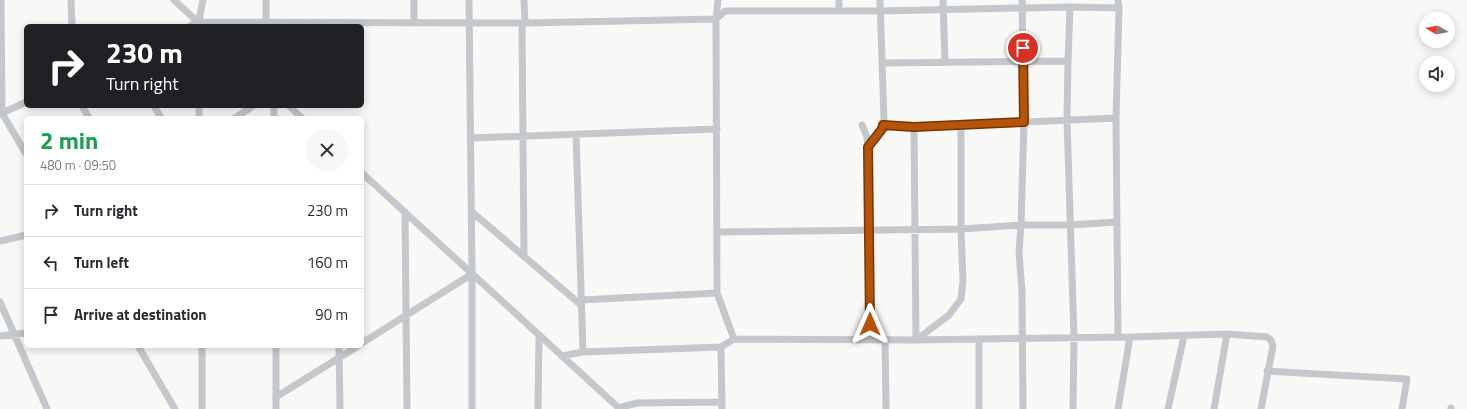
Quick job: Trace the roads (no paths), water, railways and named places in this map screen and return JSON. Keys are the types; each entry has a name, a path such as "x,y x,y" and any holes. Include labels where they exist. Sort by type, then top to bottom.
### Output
{"street":[{"path":"1,0 1,113 24,151"},
{"path":"71,0 72,24"},
{"path":"174,0 198,24"},
{"path":"199,24 203,0"},
{"path":"266,0 266,22"},
{"path":"414,0 414,23"},
{"path":"469,0 472,212 472,409"},
{"path":"524,0 524,257"},
{"path":"718,0 716,19 717,293 734,339"},
{"path":"839,0 839,11"},
{"path":"868,147 882,129 884,120 880,0"},
{"path":"943,0 945,62"},
{"path":"1022,0 1024,122 1019,252 1023,409"},
{"path":"1118,0 1116,118 1118,338"},
{"path":"221,24 266,22 523,23 716,19 724,11 880,11 1070,7 1119,8"},
{"path":"1070,7 1067,120 1074,337 1073,409"},
{"path":"882,63 1068,61"},
{"path":"1,113 24,103"},
{"path":"238,116 250,108"},
{"path":"291,108 300,116"},
{"path":"883,125 914,127 1116,118"},
{"path":"916,340 949,315 961,299 964,281 961,229 961,124"},
{"path":"862,125 867,137 868,147 870,340"},
{"path":"914,127 916,340"},
{"path":"471,138 717,129"},
{"path":"576,134 583,352"},
{"path":"364,177 405,212 619,408 637,403 721,406 721,347"},
{"path":"405,212 407,409"},
{"path":"472,212 524,257 581,303 717,293"},
{"path":"717,232 961,229 1021,225 1117,222"},
{"path":"0,240 24,235"},
{"path":"364,342 472,274"},
{"path":"0,302 47,409"},
{"path":"0,336 24,333"},
{"path":"562,356 583,352 721,347 734,339 916,340 1074,337 1130,338 1228,334 1269,338 1271,340 1272,346 1261,409"},
{"path":"1214,409 1228,334"},
{"path":"538,409 539,335"},
{"path":"1168,409 1184,336"},
{"path":"1118,409 1130,338"},
{"path":"979,339 979,409"},
{"path":"885,340 886,409"},
{"path":"139,348 175,409"},
{"path":"202,348 202,409"},
{"path":"276,348 276,409"},
{"path":"339,348 340,409"},
{"path":"276,397 355,348"},
{"path":"1267,371 1407,379 1402,409"}]}
